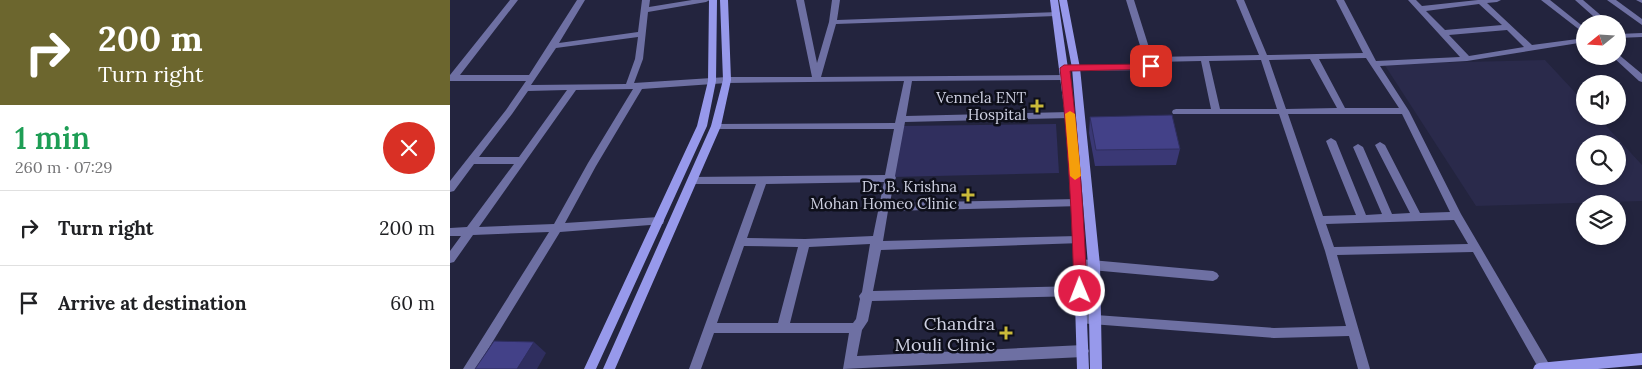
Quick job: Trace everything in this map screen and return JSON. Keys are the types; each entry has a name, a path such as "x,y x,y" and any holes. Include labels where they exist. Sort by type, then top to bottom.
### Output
{"street":[{"path":"452,78 514,0"},
{"path":"450,188 532,78 581,0"},
{"path":"469,369 557,228 634,86 646,0"},
{"path":"645,10 706,0"},
{"path":"590,369 702,126 712,81 713,0"},
{"path":"609,369 716,126 727,80 724,0"},
{"path":"800,0 816,79"},
{"path":"816,79 833,22 836,0"},
{"path":"1054,0 1070,115 1077,203 1080,291 1088,319 1096,369"},
{"path":"1063,0 1076,68 1094,265 1083,351 1083,369"},
{"path":"525,88 634,86 727,80 908,80 1065,73 1076,68 1151,66 1130,0"},
{"path":"1240,0 1284,112 1318,220 1330,251 1364,369"},
{"path":"1340,0 1368,55 1405,111 1474,248 1543,369 1642,359"},
{"path":"1412,0 1467,58"},
{"path":"1420,9 1497,0"},
{"path":"1545,0 1576,25"},
{"path":"1580,0 1597,15"},
{"path":"1611,0 1642,23"},
{"path":"1481,2 1530,48"},
{"path":"833,22 1056,14"},
{"path":"1443,33 1509,27"},
{"path":"553,46 641,34"},
{"path":"1626,35 1642,35"},
{"path":"1374,64 1467,58 1576,41"},
{"path":"1148,60 1368,55"},
{"path":"1313,56 1343,112"},
{"path":"1204,58 1216,111"},
{"path":"1626,65 1642,79"},
{"path":"452,78 532,78"},
{"path":"908,80 891,178 865,296 862,321 856,328 850,366 1083,351"},
{"path":"450,259 574,87"},
{"path":"1176,112 1405,111"},
{"path":"716,126 900,122 1070,115"},
{"path":"1330,141 1362,218"},
{"path":"1380,145 1417,217"},
{"path":"1358,147 1389,218"},
{"path":"470,161 521,160"},
{"path":"693,180 891,178"},
{"path":"695,369 762,180"},
{"path":"884,207 1077,203"},
{"path":"1318,220 1457,216"},
{"path":"450,232 557,228 659,221"},
{"path":"740,242 876,243 1078,240"},
{"path":"783,327 805,243"},
{"path":"1330,251 1474,248"},
{"path":"1080,264 1213,276"},
{"path":"865,296 1080,291"},
{"path":"1088,319 1274,333 1353,331"},
{"path":"710,328 856,328"}],"shaded area":[{"path":"1545,60 1576,93 1576,125 1605,125 1614,135 1576,135 1576,185 1626,185 1626,148 1642,165 1642,201 1626,201 1626,195 1576,195 1576,203 1476,206 1384,64"},
{"path":"1056,124 1059,173 893,177 902,126"}],"building":[{"path":"1172,115 1180,149 1096,150 1090,117"},
{"path":"494,341 534,342 517,369 475,369"}],"slow traffic":[{"path":"1070,114 1075,176"}],"place":[{"name":"Vennela ENT Hospital","path":"1037,106"},
{"name":"Dr. B. Krishna Mohan Homeo Clinic","path":"968,195"},
{"name":"Chandra Mouli Clinic","path":"1006,333"}],"route":[{"path":"1080,291 1077,203 1071,123 1064,68 1151,66"}]}
